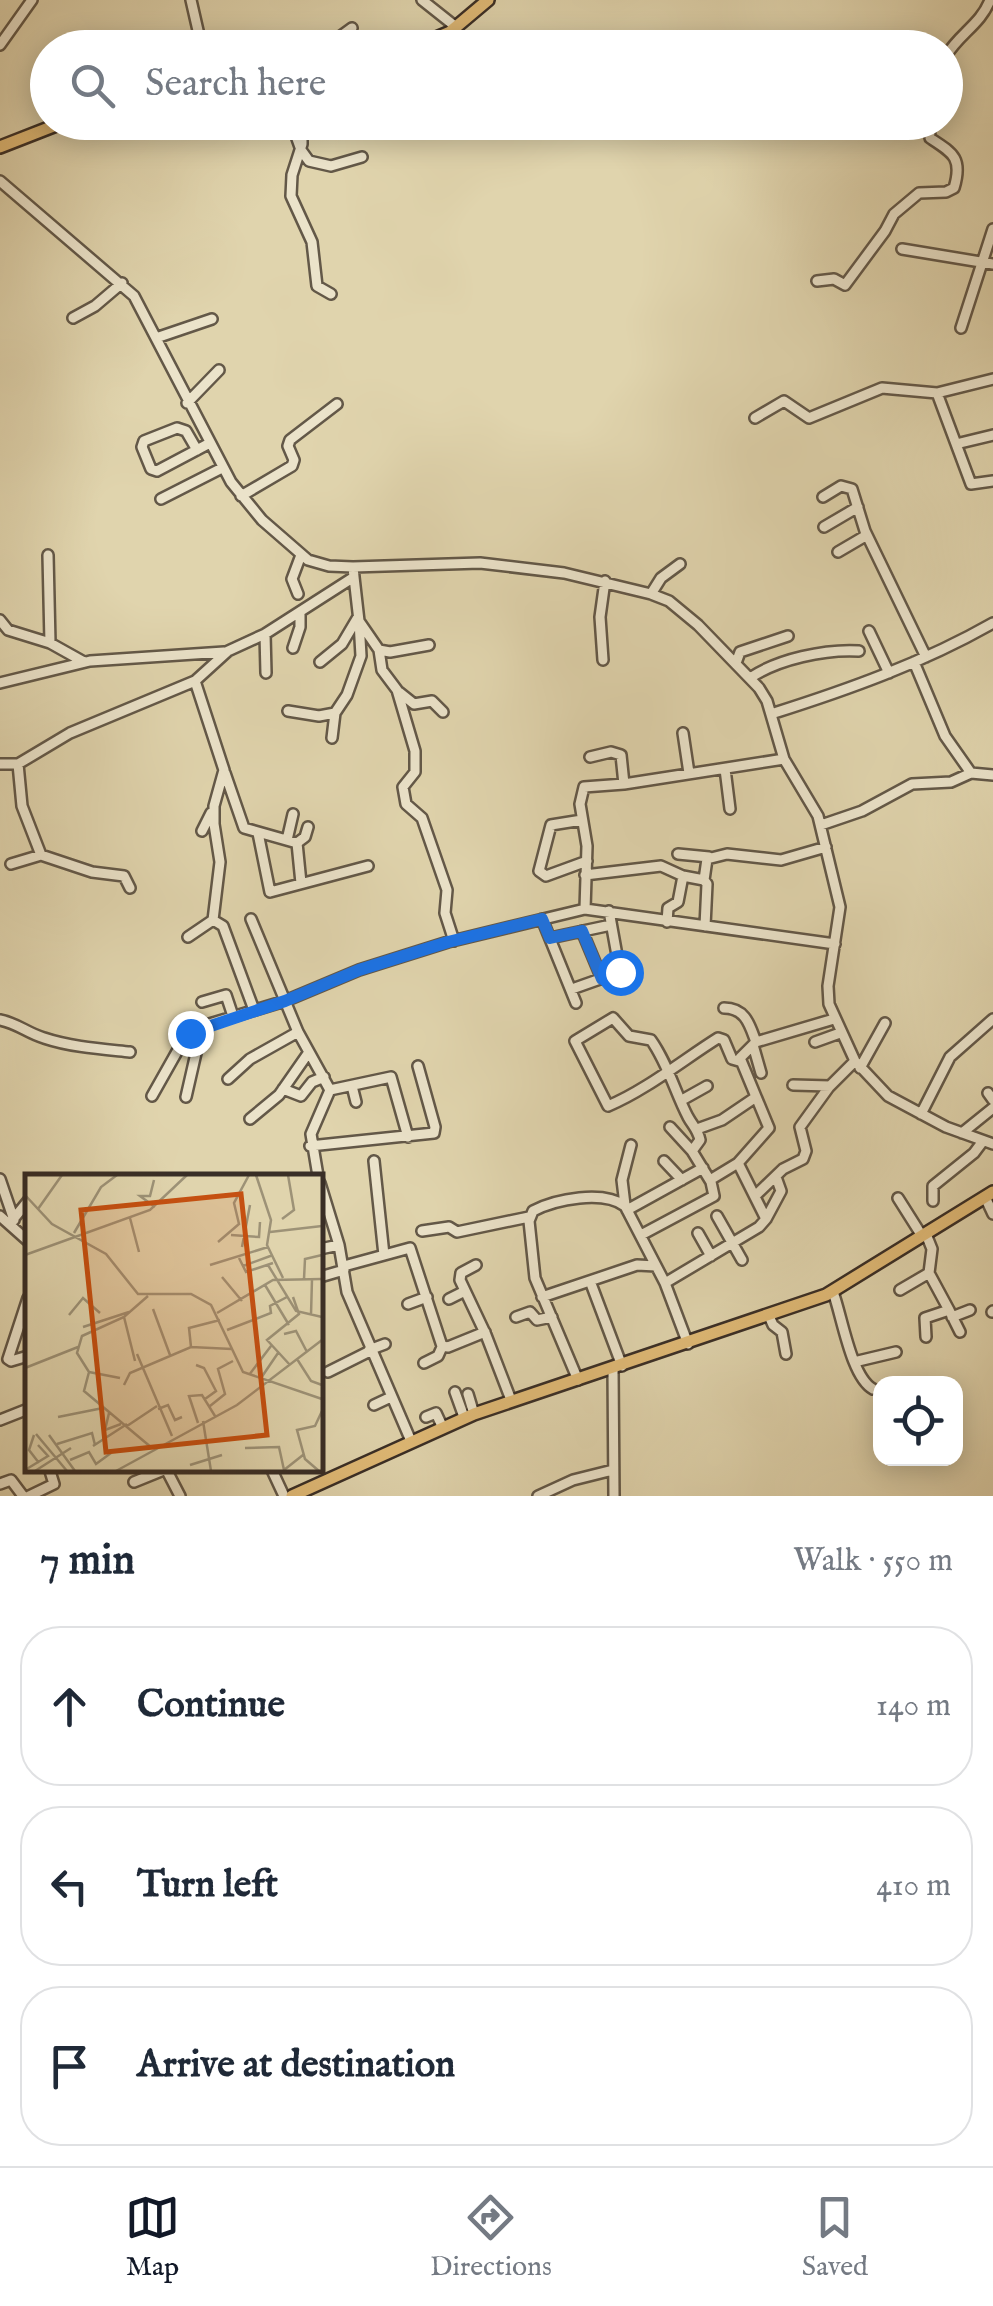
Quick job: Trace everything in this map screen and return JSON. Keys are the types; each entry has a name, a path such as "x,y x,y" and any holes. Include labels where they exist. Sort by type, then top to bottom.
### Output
{"main road":[{"path":"453,30 488,0"},
{"path":"0,147 30,135"},
{"path":"292,1496 308,1492 322,1474 442,1426 833,1292 989,1194"}],"street":[{"path":"1,41 32,0"},
{"path":"192,0 198,30"},
{"path":"422,0 456,27"},
{"path":"963,34 979,22 990,0"},
{"path":"297,140 309,161 331,166 362,157"},
{"path":"301,140 291,196 312,242 317,286 330,294"},
{"path":"818,281 834,279 845,285 887,224 915,196 922,192 952,191 957,184 956,158 949,148 934,140"},
{"path":"0,181 134,296 222,468 262,520 301,555 318,564 353,572 480,563 606,581 668,601 698,625 767,701 784,758 821,825 840,899 828,986 834,1019 857,1065 888,1096 990,1143"},
{"path":"961,328 988,263 993,229"},
{"path":"902,249 988,263"},
{"path":"72,318 95,306 122,283"},
{"path":"156,338 212,319"},
{"path":"187,403 219,370"},
{"path":"755,418 786,401 809,418 882,388 936,393 993,379"},
{"path":"936,393 971,484 993,481"},
{"path":"241,496 292,466 290,440 337,404"},
{"path":"197,450 186,431 177,428 144,441 142,447 154,471 197,450 208,444"},
{"path":"956,444 993,435"},
{"path":"161,499 222,468"},
{"path":"823,497 848,485 852,489 868,535 926,657"},
{"path":"824,527 858,508"},
{"path":"838,552 868,535"},
{"path":"48,555 50,643"},
{"path":"298,594 292,578 301,555"},
{"path":"651,594 661,578 680,564"},
{"path":"0,764 18,764 60,738 194,681 228,651 300,614 353,572"},
{"path":"332,738 335,712 347,695 361,656 353,572"},
{"path":"603,660 600,616 606,581"},
{"path":"293,648 300,614"},
{"path":"359,618 380,650 382,670 397,690 409,702 432,701 443,712"},
{"path":"320,662 342,644 359,618"},
{"path":"0,620 8,630 50,643 84,662"},
{"path":"771,714 888,674 960,643 993,623"},
{"path":"869,631 888,674"},
{"path":"265,634 266,673"},
{"path":"736,663 740,652 788,636"},
{"path":"380,650 390,652 429,645"},
{"path":"0,684 84,662 228,651"},
{"path":"750,678 763,670 823,652 858,651"},
{"path":"914,662 944,736 971,772"},
{"path":"194,681 244,828 292,842 305,836 308,827"},
{"path":"397,690 415,751 415,772 406,779 402,790 406,804 422,818 440,868 447,890 445,913 454,941"},
{"path":"288,711 319,716 335,712"},
{"path":"682,732 689,773"},
{"path":"590,757 611,752 621,755 624,784"},
{"path":"585,910 587,846 580,795 584,787 784,758"},
{"path":"18,764 22,806 40,855"},
{"path":"725,769 730,809"},
{"path":"202,830 214,806 224,770"},
{"path":"821,825 862,812 912,784 951,782 971,772 993,775"},
{"path":"188,937 213,920 220,862 214,806"},
{"path":"293,814 292,842 302,882"},
{"path":"582,820 551,825 539,871 546,876 587,861"},
{"path":"258,833 270,892 368,866"},
{"path":"572,847 587,846"},
{"path":"678,854 782,860 826,847"},
{"path":"11,864 40,855 92,872 124,876 130,888"},
{"path":"704,880 708,858"},
{"path":"585,875 660,866 704,880 708,884 706,926"},
{"path":"667,922 668,908 678,902 683,876"},
{"path":"152,1096 183,1040 202,1027 285,1001 359,970 542,919 585,910 609,910 667,922 836,944"},
{"path":"572,989 620,972 609,910"},
{"path":"250,919 298,1032 330,1090 311,1134 318,1174"},
{"path":"542,919 576,1002"},
{"path":"213,920 222,924 254,1010"},
{"path":"550,938 611,924"},
{"path":"582,931 602,979"},
{"path":"202,1002 226,995 233,1016"},
{"path":"724,1008 735,1009 746,1018 761,1073"},
{"path":"692,1150 700,1140 697,1129 682,1100 668,1069 654,1042 626,1035 613,1018 574,1042 604,1105 608,1106 668,1069 720,1038 732,1059 739,1060"},
{"path":"739,1060 754,1044 834,1019"},
{"path":"922,1114 950,1057 993,1019"},
{"path":"0,1020 67,1044 130,1052"},
{"path":"755,1196 802,1159 806,1151 800,1127 830,1086 857,1065 885,1023"},
{"path":"186,1096 202,1027"},
{"path":"228,1079 242,1065 298,1032"},
{"path":"815,1042 840,1033"},
{"path":"250,1119 283,1089 309,1052"},
{"path":"710,1180 738,1163 769,1128 739,1060"},
{"path":"310,1146 436,1131 418,1066"},
{"path":"283,1089 301,1096 312,1082 324,1077"},
{"path":"330,1090 392,1078 408,1137"},
{"path":"793,1085 830,1086"},
{"path":"352,1086 356,1102"},
{"path":"682,1100 707,1086"},
{"path":"697,1129 722,1120 756,1097"},
{"path":"962,1133 993,1108"},
{"path":"641,1235 712,1198 710,1180 703,1168 670,1127"},
{"path":"933,1202 933,1186 990,1143"},
{"path":"631,1144 622,1180 626,1208 665,1284 688,1344"},
{"path":"374,1161 384,1255"},
{"path":"664,1161 682,1180"},
{"path":"738,1163 766,1219"},
{"path":"626,1208 703,1168"},
{"path":"665,1284 766,1219 782,1191 776,1176"},
{"path":"0,1179 11,1218"},
{"path":"989,1194 993,1214"},
{"path":"578,1380 535,1278 530,1217 535,1209 588,1198 613,1199 626,1208"},
{"path":"898,1198 932,1249 929,1274 960,1332"},
{"path":"717,1216 742,1260"},
{"path":"422,1232 449,1227 455,1232 530,1217"},
{"path":"325,1219 339,1245 347,1292 369,1350 410,1441"},
{"path":"698,1234 711,1256"},
{"path":"322,1249 339,1245"},
{"path":"322,1276 411,1250 442,1346 438,1356 424,1364"},
{"path":"476,1266 461,1273 460,1280 511,1400"},
{"path":"542,1297 637,1266 656,1266"},
{"path":"900,1290 929,1274"},
{"path":"590,1281 617,1367 614,1496"},
{"path":"449,1299 466,1291"},
{"path":"833,1292 854,1362 863,1382 873,1389"},
{"path":"408,1304 426,1297"},
{"path":"25,1307 8,1357 11,1361 25,1359"},
{"path":"926,1338 926,1318 970,1310"},
{"path":"516,1317 529,1312 538,1320 552,1317"},
{"path":"769,1316 773,1325 782,1330 786,1354"},
{"path":"442,1346 485,1332"},
{"path":"328,1372 384,1344"},
{"path":"854,1362 896,1352"},
{"path":"454,1392 469,1416"},
{"path":"468,1394 469,1416"},
{"path":"374,1404 390,1397"},
{"path":"0,1420 25,1410"},
{"path":"426,1416 436,1413 442,1426"},
{"path":"538,1496 574,1480 613,1470"},
{"path":"134,1482 161,1471"},
{"path":"167,1471 180,1496"},
{"path":"272,1471 284,1496"},
{"path":"0,1484 10,1480 26,1496 53,1491"}],"route":[{"path":"190,1033 285,1001 359,970 448,942 542,919 550,938 582,931 602,979 620,972"}]}
